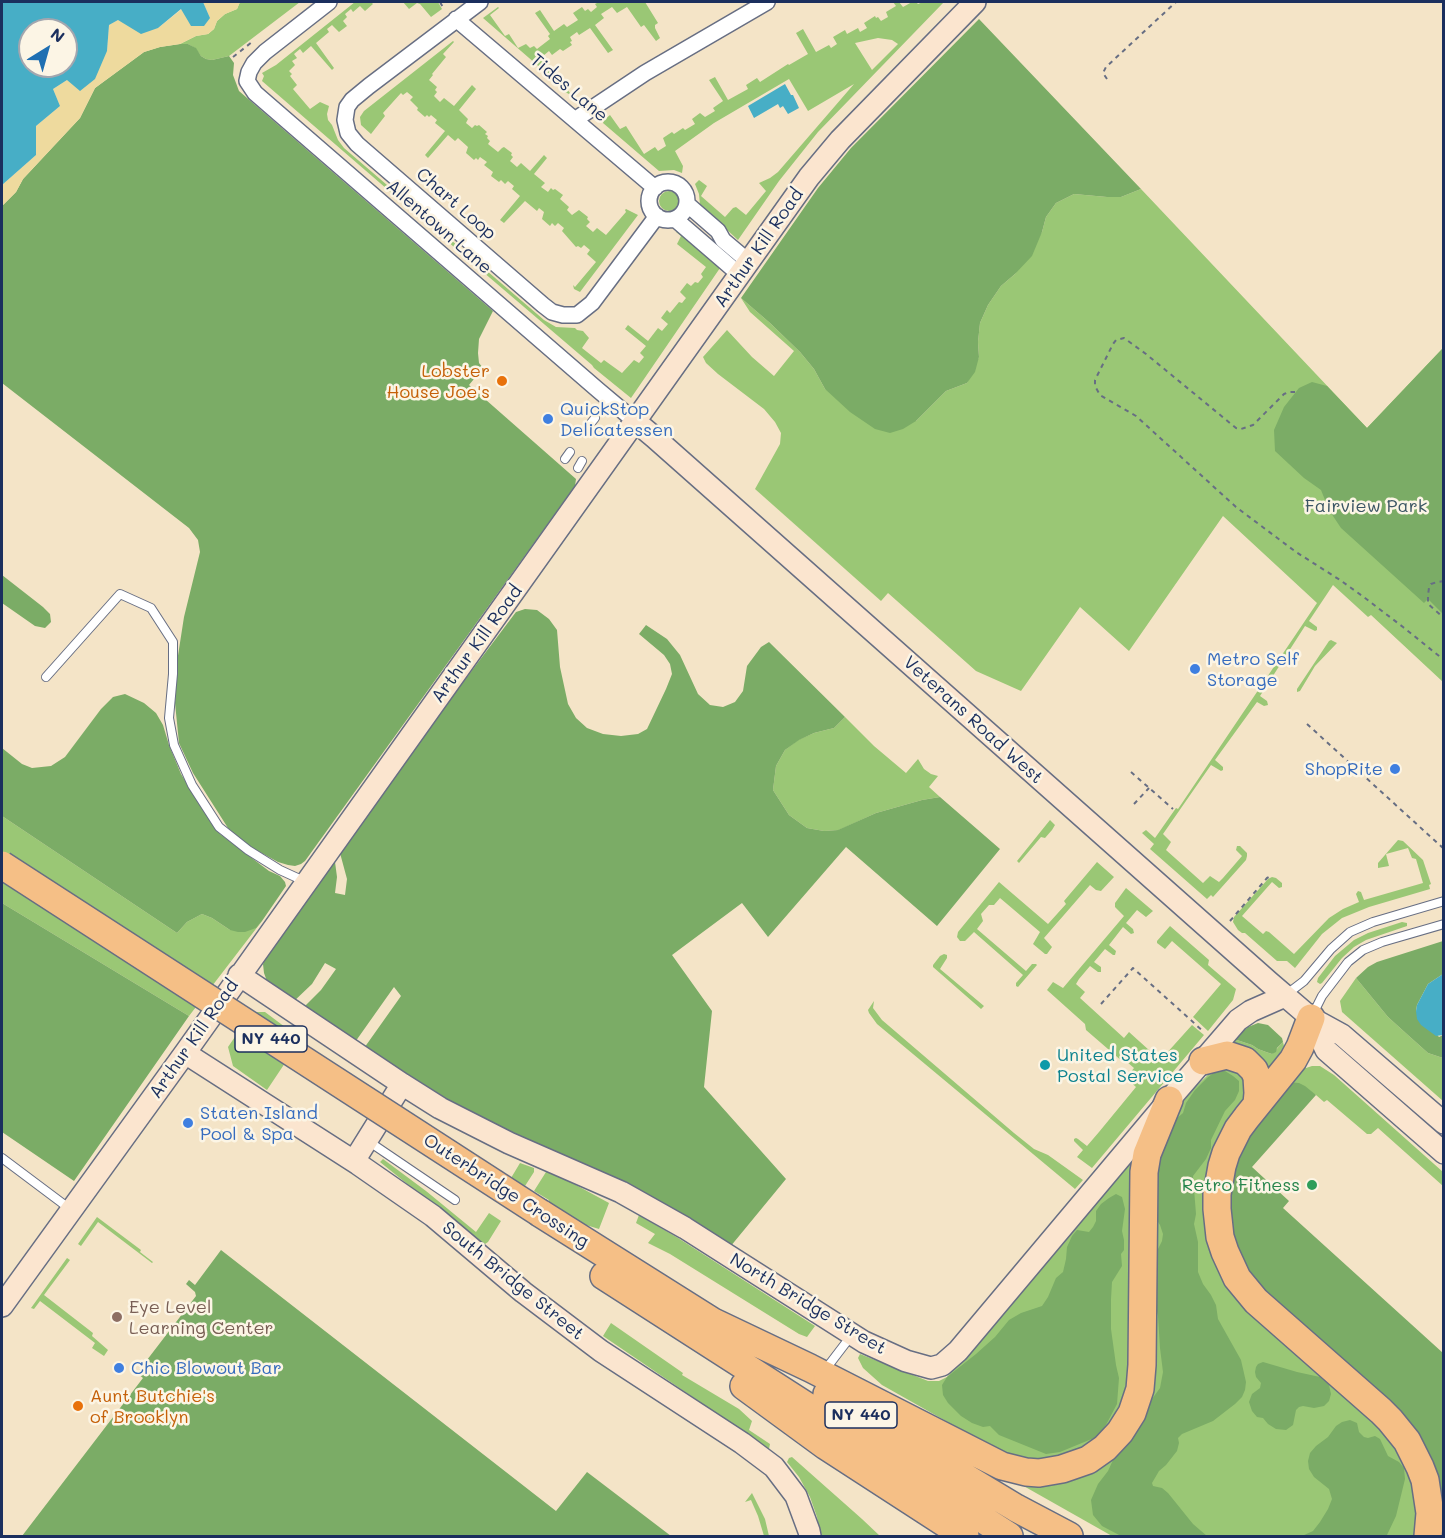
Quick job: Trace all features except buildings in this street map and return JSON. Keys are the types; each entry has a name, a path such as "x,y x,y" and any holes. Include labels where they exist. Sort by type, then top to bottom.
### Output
{"highway":[{"name":"Outerbridge Crossing","path":"2,865 536,1221 592,1268 1009,1536"},
{"name":"Outerbridge Crossing","path":"2,887 536,1221 707,1318 844,1405 1016,1508"},
{"path":"1311,1018 1293,1060 1238,1129 1221,1166 1217,1209 1219,1231 1225,1252 1237,1278 1256,1302 1381,1411 1407,1441 1425,1480 1430,1513 1428,1536"},
{"path":"1203,1061 1227,1055 1249,1064 1257,1077 1257,1104"},
{"path":"707,1318 991,1461 1014,1470 1039,1473 1062,1469 1088,1460 1113,1441 1126,1423 1140,1389 1144,1172 1147,1154 1169,1100"},
{"path":"592,1268 687,1344 826,1446 965,1536"},
{"path":"1016,1508 1059,1536"},
{"name":"NY 440","path":"1016,1508 1069,1536"},
{"path":"934,1517 958,1536"}],"street":[{"path":"260,46 329,2"},
{"path":"456,19 480,2"},
{"path":"576,119 645,74 767,2"},
{"name":"Arthur Kill Road","path":"2,1306 809,177 840,140 975,2"},
{"name":"Tides Lane","path":"456,19 655,188"},
{"name":"Chart Loop","path":"456,19 369,86 346,107 345,120 348,133 357,144 543,305 552,312 562,315 578,315 592,303 657,216"},
{"name":"Allentown Lane","path":"260,46 247,81 255,93 636,422"},
{"path":"666,183 678,185 685,194 682,212 664,220 657,216 649,204 651,192 666,183"},
{"path":"682,212 744,268"},
{"path":"682,212 718,231 744,268"},
{"name":"Veterans Road West","path":"636,422 1285,996 1311,1018 1342,1035 1443,1123"},
{"name":"North Bridge Street","path":"239,975 440,1108 509,1143 590,1177 641,1202 876,1349 925,1367 937,1367 948,1361 1234,1025 1244,1015 1285,996"},
{"name":"Veterans Road West","path":"1311,1018 1326,1050 1443,1154"},
{"name":"South Bridge Street","path":"185,1053 354,1161 433,1216 523,1292 601,1351 742,1443 774,1467 796,1496 810,1536"},
{"path":"354,1161 402,1084"}],"lane":[{"path":"46,677 120,594 151,608 173,642 169,718 174,745 192,785 219,827 248,850 280,870 306,882"},
{"path":"1285,996 1304,981 1330,949 1350,932 1373,922 1443,901"},
{"path":"1311,1018 1322,996 1348,962 1356,956 1371,946 1443,924"},
{"path":"367,1140 455,1200"},
{"path":"2,1158 71,1210"},
{"path":"822,1374 852,1335"}],"path":[{"path":"440,2 444,9"},
{"path":"1107,79 1103,73 1106,67 1176,2"},
{"path":"233,57 260,46"},
{"path":"1295,392 1284,394 1253,425 1242,429 1236,428 1124,338 1116,340 1113,344 1095,380 1095,386 1100,395 1136,416 1236,507 1296,552 1340,579 1411,632 1443,660"},
{"path":"1443,581 1431,585 1428,595 1428,604 1443,618"},
{"path":"1307,724 1443,849"},
{"path":"1131,772 1173,809"},
{"path":"1134,804 1149,788"},
{"path":"1230,921 1271,876"},
{"path":"1101,1004 1133,968 1208,1035"}],"green space":[{"path":"240,2 300,2 229,56 206,59 195,48 188,44 180,44 196,36 208,34 225,14 237,9"},
{"path":"355,2 373,4 365,11 360,6 353,12 351,9 345,14 347,17 343,21 347,26 339,32 332,25 327,29 329,32 316,43 334,68 332,70 311,46 303,53 300,49 294,54 297,58 292,61 295,65 289,71 297,85 293,89 310,109 320,102 329,106 328,120 344,148 544,320 556,327 583,331 589,338 582,348 601,363 604,360 622,373 634,360 639,363 644,357 640,353 646,346 625,329 628,325 648,341 658,328 662,331 668,324 661,318 667,310 670,313 679,302 682,303 686,298 680,292 687,283 691,286 703,277 701,274 706,267 677,244 681,236 676,232 679,231 720,268 631,398 262,81 264,76 262,73 276,65"},
{"path":"403,2 438,2 442,9 431,17 420,4 417,3 409,9"},
{"path":"599,2 645,2 658,23 655,28 660,38 656,41 644,25 641,27 627,7 617,13 612,7 601,14 604,18 595,25 613,50 608,53 590,28 579,35 577,32 570,37 572,45 563,51 560,49 552,55 549,51 543,56 545,60 543,62 558,82 561,81 569,94 483,18 498,7 490,15 505,36 509,34 518,48 526,44 530,48 534,46 537,49 550,39 548,36 550,34 535,13 540,10 554,31 564,24 567,27 578,20 573,13 582,7 585,11 588,9 591,12 597,7 595,4"},
{"path":"893,2 899,2 903,7 912,2 918,4 944,2 818,132 779,181 738,240 700,205 695,184 699,180 707,186 701,196 725,217 736,207 746,215 766,191 759,183 778,172 854,84 808,111 789,79 714,123 675,151 683,166 682,173 674,170 659,171 603,123 610,115 620,129 626,126 644,154 655,147 658,151 666,146 663,138 672,132 674,134 695,124 692,119 700,113 705,117 715,111 713,108 723,101 709,80 715,77 728,100 748,89 746,85 757,78 760,82 808,54 796,33 803,29 816,52 829,45 831,48 837,44 833,37 845,30 847,34 858,28 860,32 867,28 864,23 875,16 881,21 888,17 886,12 896,6","holes":["878,38 892,40 898,44 872,70 855,43"]},
{"path":"979,19 1141,189 1121,197 1074,194 1056,203 1046,217 1032,256 1001,286 988,305 980,323 979,357 975,372 967,383 946,391 916,421 903,429 890,433 875,429 850,412 825,389 814,369 800,352 741,298 818,188 851,148"},
{"path":"453,41 443,54 446,57 429,80 437,87 434,96 440,102 444,98 454,106 472,85 476,89 459,110 468,119 466,123 472,128 479,125 487,132 485,134 490,141 488,144 498,152 504,147 512,153 513,157 510,161 517,167 521,163 530,171 544,155 547,158 534,174 545,183 541,187 548,192 551,188 555,189 563,195 560,199 569,207 567,210 572,215 579,210 588,217 590,222 586,226 593,232 597,228 606,235 626,212 626,209 638,215 580,292 574,289 573,285 575,287 596,262 587,254 590,250 584,245 581,248 576,247 562,231 564,228 558,223 555,226 552,223 550,226 542,219 544,212 539,208 537,211 525,201 504,223 500,220 520,196 512,189 514,186 508,181 505,184 491,176 493,172 484,165 487,162 480,157 474,160 466,153 468,147 458,138 455,141 448,135 428,158 425,155 445,131 435,123 437,120 431,115 425,117 417,110 418,108 410,100 413,97 407,92 403,95 401,93 383,113 385,116 371,134 361,125 360,117 364,111"},
{"path":"188,44 196,48 206,59 229,56 234,63 233,75 239,91 493,311 479,339 479,363 483,368 469,385 576,479 575,486 305,861 295,866 278,862 247,845 228,828 193,773 179,743 175,703 177,662 184,617 200,552 198,540 189,528 2,383 2,206 16,192 23,179 80,118 95,88 144,52"},
{"name":"Fairview Park","path":"1141,189 1367,428 1443,348 1443,682 1371,615 1368,617 1333,585 1309,621 1317,627 1317,630 1305,626 1260,696 1267,701 1268,705 1264,706 1257,702 1215,760 1223,767 1223,770 1211,765 1163,834 1171,842 1166,850 1203,883 1210,876 1219,882 1223,878 1242,856 1236,850 1237,846 1247,853 1246,860 1213,897 1211,895 1207,899 1150,849 1154,844 1142,833 1146,830 1155,838 1176,808 1178,809 1317,603 1223,516 1129,651 1080,607 1021,691 976,671 888,593 881,601 755,489 780,444 781,433 764,409 718,374 703,357 727,330 752,357 774,376 794,351 750,312 741,298 800,352 814,369 825,389 916,421 946,391 967,383 979,357 980,323 988,305 1001,286 1015,274 1042,232 1046,217 1056,203 1074,194 1121,197"},
{"path":"669,191 676,194 679,201 676,208 669,211 662,208 659,201 662,194"},
{"name":"Fairview Park","path":"1443,348 1443,614 1428,599 1424,603 1341,528 1329,510 1321,490 1304,478 1275,451 1274,430 1284,407 1299,388 1312,382 1327,386 1367,428"},
{"path":"2,575 50,614 51,622 45,628 35,626 2,603"},
{"path":"525,609 537,610 549,619 557,630 560,667 568,704 576,718 587,728 603,734 621,736 638,734 647,729 672,674 670,664 664,655 639,634 646,625 667,639 680,655 698,694 710,705 723,707 735,702 743,691 747,666 761,647 769,642 845,717 834,728 814,733 785,750 776,766 773,790 789,815 807,828 824,831 838,830 876,813 940,797 1000,849 937,926 846,847 768,937 742,903 672,955 712,1011 704,1087 786,1179 730,1247 506,1135 362,1051 401,996 394,987 353,1045 300,1011 321,990 336,969 325,963 312,984 291,1004 268,984 264,973 263,964 270,950 335,862 337,877 335,893 345,895 347,879 340,853 358,825 516,612"},
{"path":"1331,640 1337,643 1315,666 1300,691 1297,692 1297,689"},
{"path":"125,694 144,703 156,713 163,725 181,774 220,834 269,871 280,876 285,882 286,886 256,928 245,932 230,930 202,914 187,922 177,933 2,816 2,748 22,764 32,768 51,766 65,757 101,709 113,697"},
{"path":"845,717 906,773 918,759 924,769 938,776 929,787 940,797 876,813 839,830 824,831 807,828 789,815 773,790 776,766 785,750 798,740 834,728"},
{"path":"2,816 177,933 187,922 202,914 230,930 255,928 262,921 189,1016 2,903"},
{"path":"1050,820 1055,825 1052,830 1045,838 1041,837 1019,863 1017,861"},
{"path":"1398,840 1403,841 1423,860 1431,884 1430,889 1369,907 1342,918 1322,934 1295,968 1287,961 1277,961 1245,933 1238,930 1233,922 1234,917 1268,879 1276,878 1282,883 1282,887 1279,888 1272,882 1242,916 1263,934 1266,931 1269,932 1294,954 1329,918 1359,902 1356,894 1358,891 1361,892 1364,900 1423,883 1416,859 1412,858 1408,848 1386,854 1389,866 1378,868 1378,863"},
{"path":"1097,862 1114,877 1101,891 1090,885 1044,938 1052,947 1047,954 1033,944 1040,932 1000,898 981,914 983,921 977,929 1026,971 1032,964 1037,965 1018,987 1016,983 1023,975 974,932 965,941 960,941 957,937 958,932 999,882 1048,924"},
{"path":"1126,888 1153,911 1146,917 1137,910 1126,923 1134,933 1131,934 1123,927 1109,945 1116,951 1115,955 1105,949 1094,962 1101,967 1101,972 1090,966 1079,979 1076,984 1085,992 1080,998 1124,1038 1129,1032 1160,1060 1162,1058 1166,1060 1168,1057 1165,1055 1192,1025 1204,1035 1092,1168 1077,1157 1083,1150 1074,1139 1078,1139 1087,1146 1099,1132 1136,1087 1126,1078 1134,1068 1127,1062 1123,1062 1086,1030 1085,1024 1047,990 1053,982 1063,988 1124,916 1115,907 1115,903"},
{"path":"2,903 189,1016 74,1181 2,1132"},
{"path":"1402,922 1407,923 1407,926 1366,940 1354,947 1322,983 1317,982 1335,956 1354,940"},
{"path":"1170,926 1209,960 1208,965 1236,989 1233,1000 1208,1031 1193,1017 1221,984 1172,941 1165,949 1157,943"},
{"path":"1443,941 1443,974 1428,984 1416,1011 1439,1037 1443,1035 1443,1058 1428,1053 1388,1017 1356,978 1377,962"},
{"path":"944,954 947,958 940,969 984,1006 981,1009 933,967"},
{"path":"1356,978 1388,1017 1428,1053 1443,1058 1443,1101 1342,1012 1340,1001"},
{"path":"874,1001 873,1008 882,1020 1034,1149 1048,1155 1083,1180 1075,1189 877,1024 868,1010"},
{"path":"252,1012 265,1012 301,1039 267,1090 233,1066 228,1047"},
{"path":"1258,1023 1268,1025 1282,1038 1283,1042 1276,1052 1272,1054 1234,1039 1248,1027"},
{"path":"1234,1039 1272,1054 1283,1042 1285,1050 1270,1073 1225,1048"},
{"path":"1303,1063 1306,1068 1320,1066 1334,1075 1443,1172 1443,1186 1378,1128 1371,1134 1367,1134 1327,1100 1324,1102 1316,1095 1287,1082"},
{"path":"1232,1068 1242,1076 1246,1084 1246,1093 1221,1141 1411,1467 1419,1536 1112,1536 1013,1480 1119,1449 1151,1219 1172,1115 1185,1097 1211,1072"},
{"path":"1216,1071 1225,1071 1239,1081 1239,1091 1235,1100 1225,1111 1211,1140 1211,1148 1206,1159 1193,1176 1198,1272 1216,1305 1218,1319 1241,1360 1246,1382 1245,1390 1235,1404 1213,1421 1182,1434 1178,1438 1177,1451 1159,1471 1152,1483 1153,1486 1162,1488 1168,1493 1193,1524 1207,1536 1121,1536 1102,1526 1093,1515 1091,1500 1113,1460 1126,1447 1146,1416 1152,1399 1160,1388 1163,1372 1158,1316 1151,1284 1153,1264 1163,1234 1151,1211 1160,1153 1170,1124 1183,1113 1186,1103 1195,1090"},
{"path":"1287,1082 1299,1083 1316,1095 1252,1167 1289,1201 1283,1208 1443,1353 1443,1536 1436,1536 1434,1483 1250,1282 1228,1225 1233,1161 1246,1133"},
{"path":"383,1159 476,1232 489,1213 501,1221 488,1242 485,1244 479,1242 380,1162"},
{"path":"1132,1162 1133,1372 1123,1414 1088,1449 1042,1463 993,1450 882,1385 863,1368 858,1358 860,1354 928,1381 939,1381 947,1377 1107,1188"},
{"path":"520,1163 534,1168 525,1186 511,1178"},
{"path":"546,1172 552,1172 609,1203 599,1229 573,1221 546,1205 549,1200 534,1191"},
{"path":"1116,1194 1122,1197 1125,1209 1122,1231 1124,1250 1121,1254 1122,1266 1112,1282 1111,1299 1111,1329 1119,1378 1117,1404 1099,1436 1060,1452 1046,1454 999,1435 990,1426 983,1427 961,1416 943,1395 942,1385 947,1377 995,1337 1009,1320 1042,1306 1056,1278 1063,1272 1067,1247 1072,1236 1077,1230 1089,1232 1096,1221 1096,1211 1101,1204"},
{"path":"639,1215 815,1326 807,1337 799,1334 670,1254 648,1243 655,1234 636,1223"},
{"path":"97,1217 141,1250 140,1252 153,1262 98,1222 81,1246 78,1244"},
{"path":"221,1250 556,1511 587,1472 671,1536 22,1536 143,1378 137,1373 196,1296 186,1284 189,1280 195,1285"},
{"path":"67,1258 70,1260 44,1295 93,1333 92,1336 108,1350 104,1356 92,1348 95,1343 40,1301 34,1309 31,1308"},
{"path":"611,1323 683,1373 682,1375 739,1409 752,1421 749,1430 770,1444 769,1449 603,1336"},
{"path":"1263,1362 1320,1377 1329,1385 1331,1394 1329,1401 1324,1406 1314,1408 1299,1407 1296,1410 1293,1425 1286,1430 1276,1429 1263,1418 1257,1417 1249,1402 1252,1394 1260,1388 1261,1383 1255,1372 1258,1364"},
{"path":"1350,1420 1357,1423 1359,1432 1364,1437 1375,1436 1380,1439 1388,1456 1404,1468 1405,1479 1396,1516 1385,1536 1302,1536 1313,1531 1332,1499 1329,1489 1314,1477 1309,1469 1310,1453 1328,1437 1336,1426"},
{"path":"792,1457 880,1536 820,1536 817,1517 810,1497 787,1462"},
{"path":"752,1493 765,1519 769,1536 764,1536 751,1500 745,1502"}],"sand":[{"path":"203,2 240,2 237,9 225,14 217,21 214,29 208,34 196,36 180,44 144,52 95,88 80,118 23,179 16,192 2,206 2,185 36,155 36,126 60,106 53,89 70,78 78,78 78,72 107,51 109,25 118,20 158,28 182,9 210,18"}],"water":[{"path":"2,2 203,2 210,18 204,26 191,26 181,9 158,28 141,34 118,20 109,25 107,51 95,79 80,91 67,80 53,89 60,106 36,126 36,155 2,185"},
{"path":"785,84 799,108 788,114 783,106 780,108 778,104 754,118 748,106"},
{"path":"1443,974 1443,1035 1436,1036 1421,1025 1416,1011 1428,984"}],"place":[{"name":"Lobster House Joe's","path":"502,381"},
{"name":"QuickStop Delicatessen","path":"548,419"},
{"name":"Metro Self Storage","path":"1195,669"},
{"name":"ShopRite","path":"1395,769"},
{"name":"United States Postal Service","path":"1045,1065"},
{"name":"Staten Island Pool & Spa","path":"188,1123"},
{"name":"Retro Fitness","path":"1312,1185"},
{"name":"Eye Level Learning Center","path":"117,1317"},
{"name":"Chic Blowout Bar","path":"119,1368"},
{"name":"Aunt Butchie's of Brooklyn","path":"78,1406"}]}
